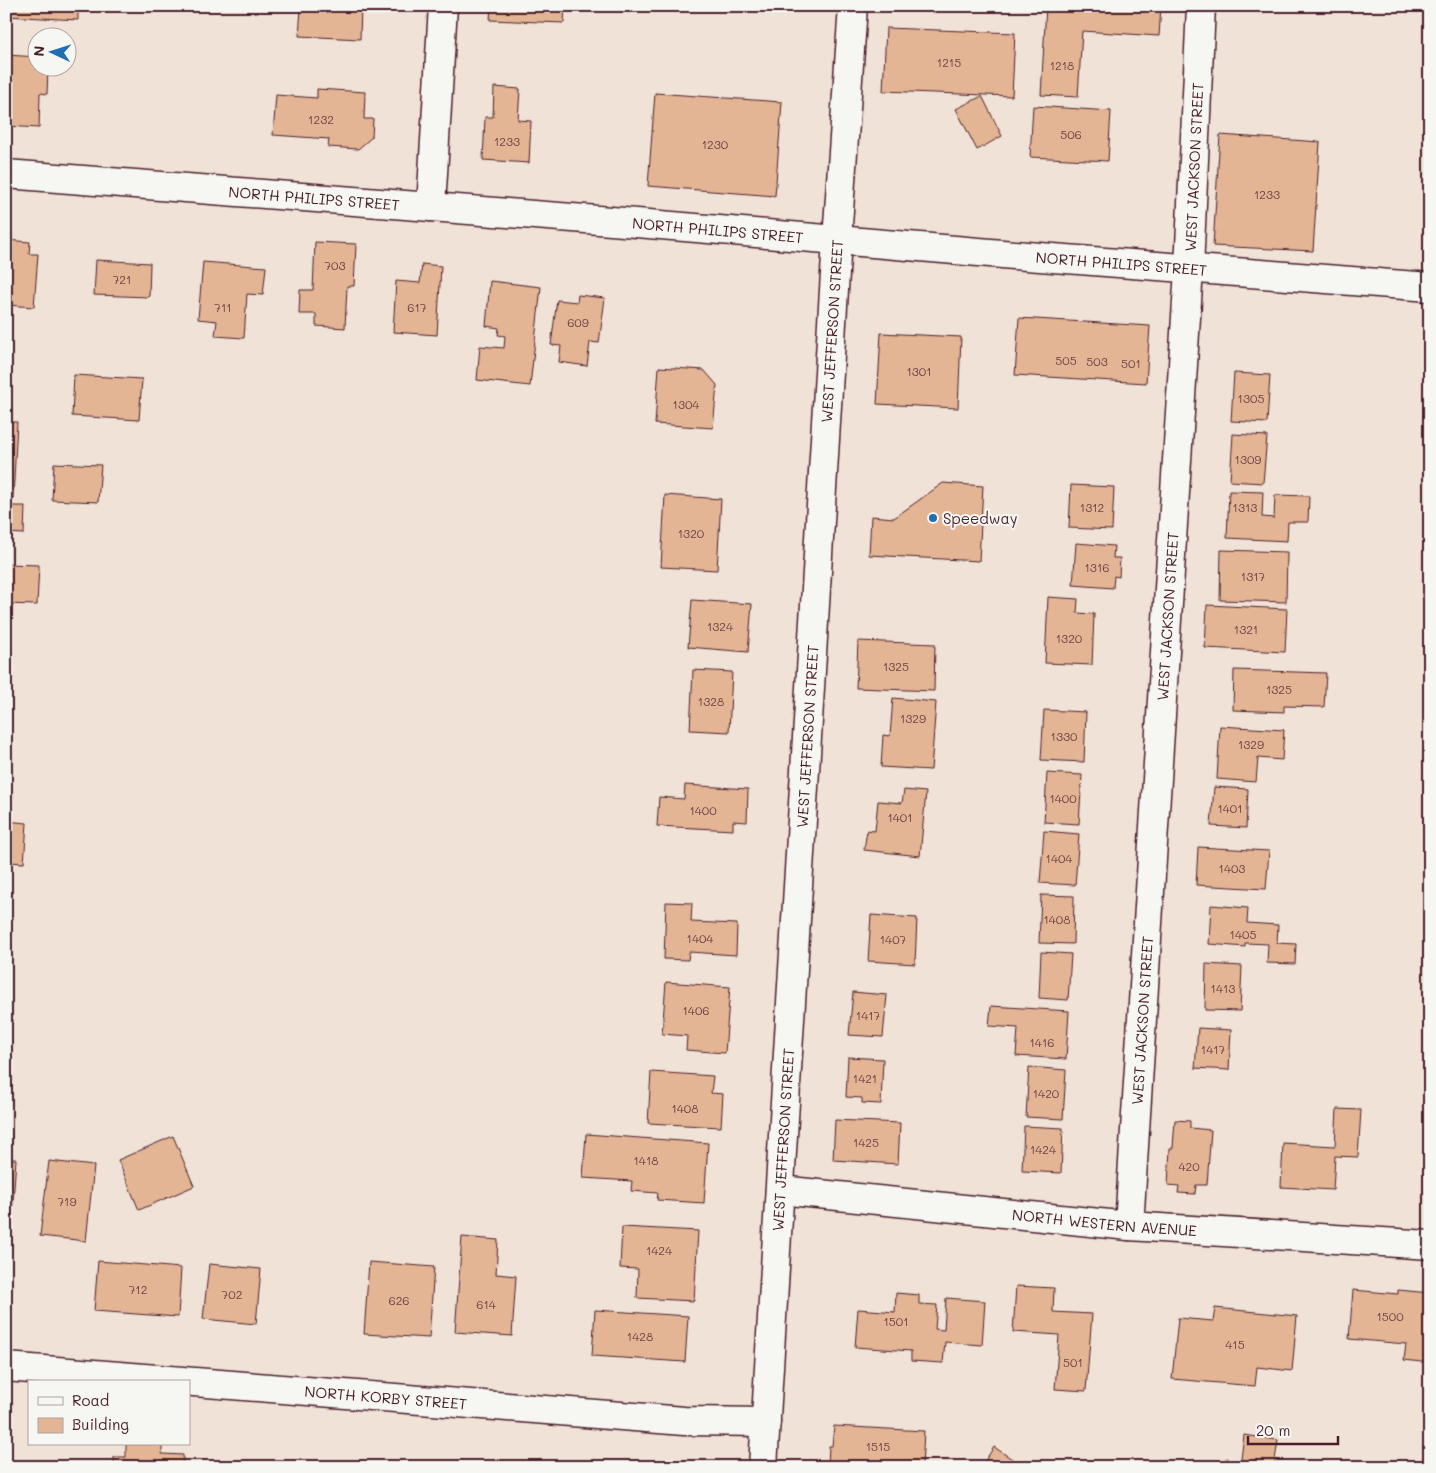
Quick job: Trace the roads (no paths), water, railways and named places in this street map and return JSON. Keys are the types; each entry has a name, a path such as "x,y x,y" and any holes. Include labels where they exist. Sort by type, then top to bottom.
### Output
{"street":[{"path":"430,207 443,6"},
{"name":"WEST JEFFERSON STREET","path":"764,1467 837,240 853,6"},
{"name":"WEST JACKSON STREET","path":"1129,1226 1189,269 1201,6"},
{"name":"NORTH PHILIPS STREET","path":"6,174 1430,287"},
{"name":"NORTH WESTERN AVENUE","path":"780,1190 1129,1226 1430,1245"},
{"name":"NORTH KORBY STREET","path":"6,1367 169,1380"},
{"name":"NORTH KORBY STREET","path":"190,1382 684,1421 766,1422"}],"place":[{"name":"Speedway","path":"933,518"}]}
